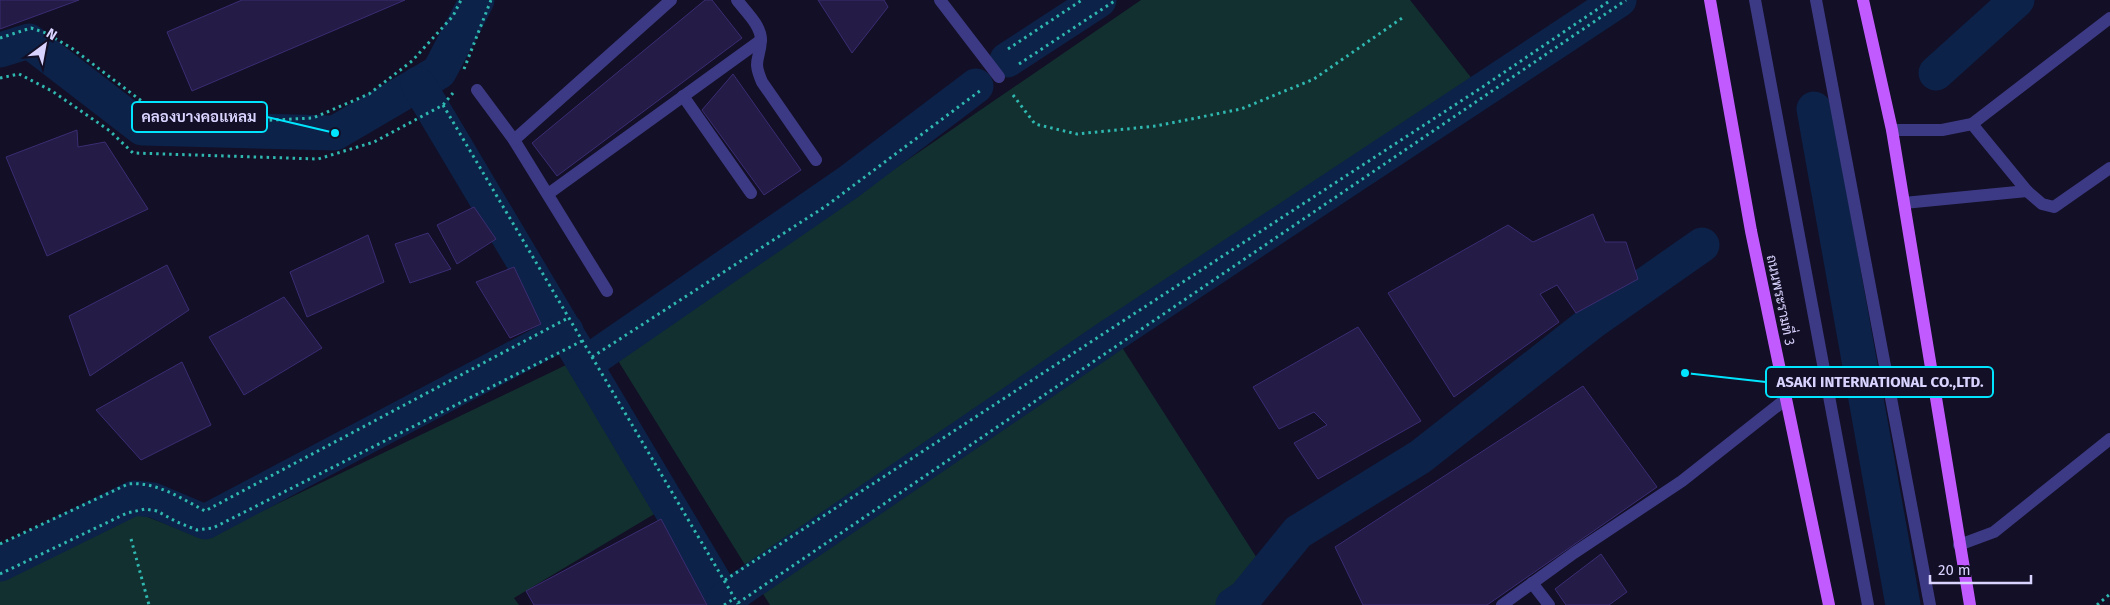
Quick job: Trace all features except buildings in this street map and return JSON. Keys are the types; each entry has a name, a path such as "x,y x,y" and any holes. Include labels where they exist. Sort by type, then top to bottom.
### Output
{"main road":[{"name":"ถนนพระรามที่ 3","path":"1710,0 1751,231 1830,605"},
{"path":"1863,0 1892,130 1970,605"}],"street":[{"path":"514,140 670,0"},
{"path":"737,0 758,28 761,40 756,68 762,82 816,160"},
{"path":"940,0 999,77"},
{"path":"1755,0 1868,605"},
{"path":"1816,0 1930,605"},
{"path":"1892,130 1942,130 1972,124 2110,18"},
{"path":"548,194 761,40"},
{"path":"477,90 514,140 607,291"},
{"path":"683,96 751,192"},
{"path":"1972,124 2026,191 2042,204 2054,207 2110,168"},
{"path":"1904,203 2026,191"},
{"path":"1502,605 1682,481 1786,399"},
{"path":"1959,545 1994,532 2110,439"},
{"path":"1532,583 1549,605"}],"path":[{"path":"0,38 30,28 46,33 72,49 160,116 232,122 313,118 369,94 412,61 453,16 461,0"},
{"path":"463,71 491,0"},
{"path":"990,67 1002,53 1082,0"},
{"path":"592,357 826,206 999,77 1116,0"},
{"path":"725,580 1472,94 1611,0"},
{"path":"443,105 739,604 1626,0"},
{"path":"999,77 1035,124 1077,134 1156,126 1241,109 1314,79 1405,16"},
{"path":"0,78 18,74 52,91 110,131 133,153 318,159 374,142 443,105 456,88"},
{"path":"0,544 128,484 141,483 172,493 205,511 568,318"},
{"path":"0,574 127,513 145,509 157,511 177,522 198,530 213,528 582,341"},
{"path":"131,538 149,605"},
{"path":"2097,605 2110,594"},
{"path":"724,605 735,598"}],"green space":[{"path":"1141,0 1410,0 1484,94 1116,338 1271,580 1241,605 770,605 617,359"},
{"path":"566,365 661,510 514,598 519,605 0,605 0,554 134,491 145,516 204,539"}],"waterway":[{"path":"0,50 29,41 142,128 335,133 439,72 477,0"},
{"path":"1007,60 1099,0"},
{"path":"724,600 1109,337 1619,0"},
{"path":"1936,73 2017,0"},
{"path":"418,84 728,605"},
{"path":"585,364 849,182 976,86"},
{"path":"1814,109 1903,605"},
{"path":"1233,605 1245,597 1298,532 1420,457 1592,322 1702,245"},
{"path":"0,564 134,498 153,500 205,522 566,331"}],"place":[{"name":"คลองบางคอแหลม","path":"335,133"},
{"name":"ASAKI INTERNATIONAL CO.,LTD.","path":"1685,373"}]}
